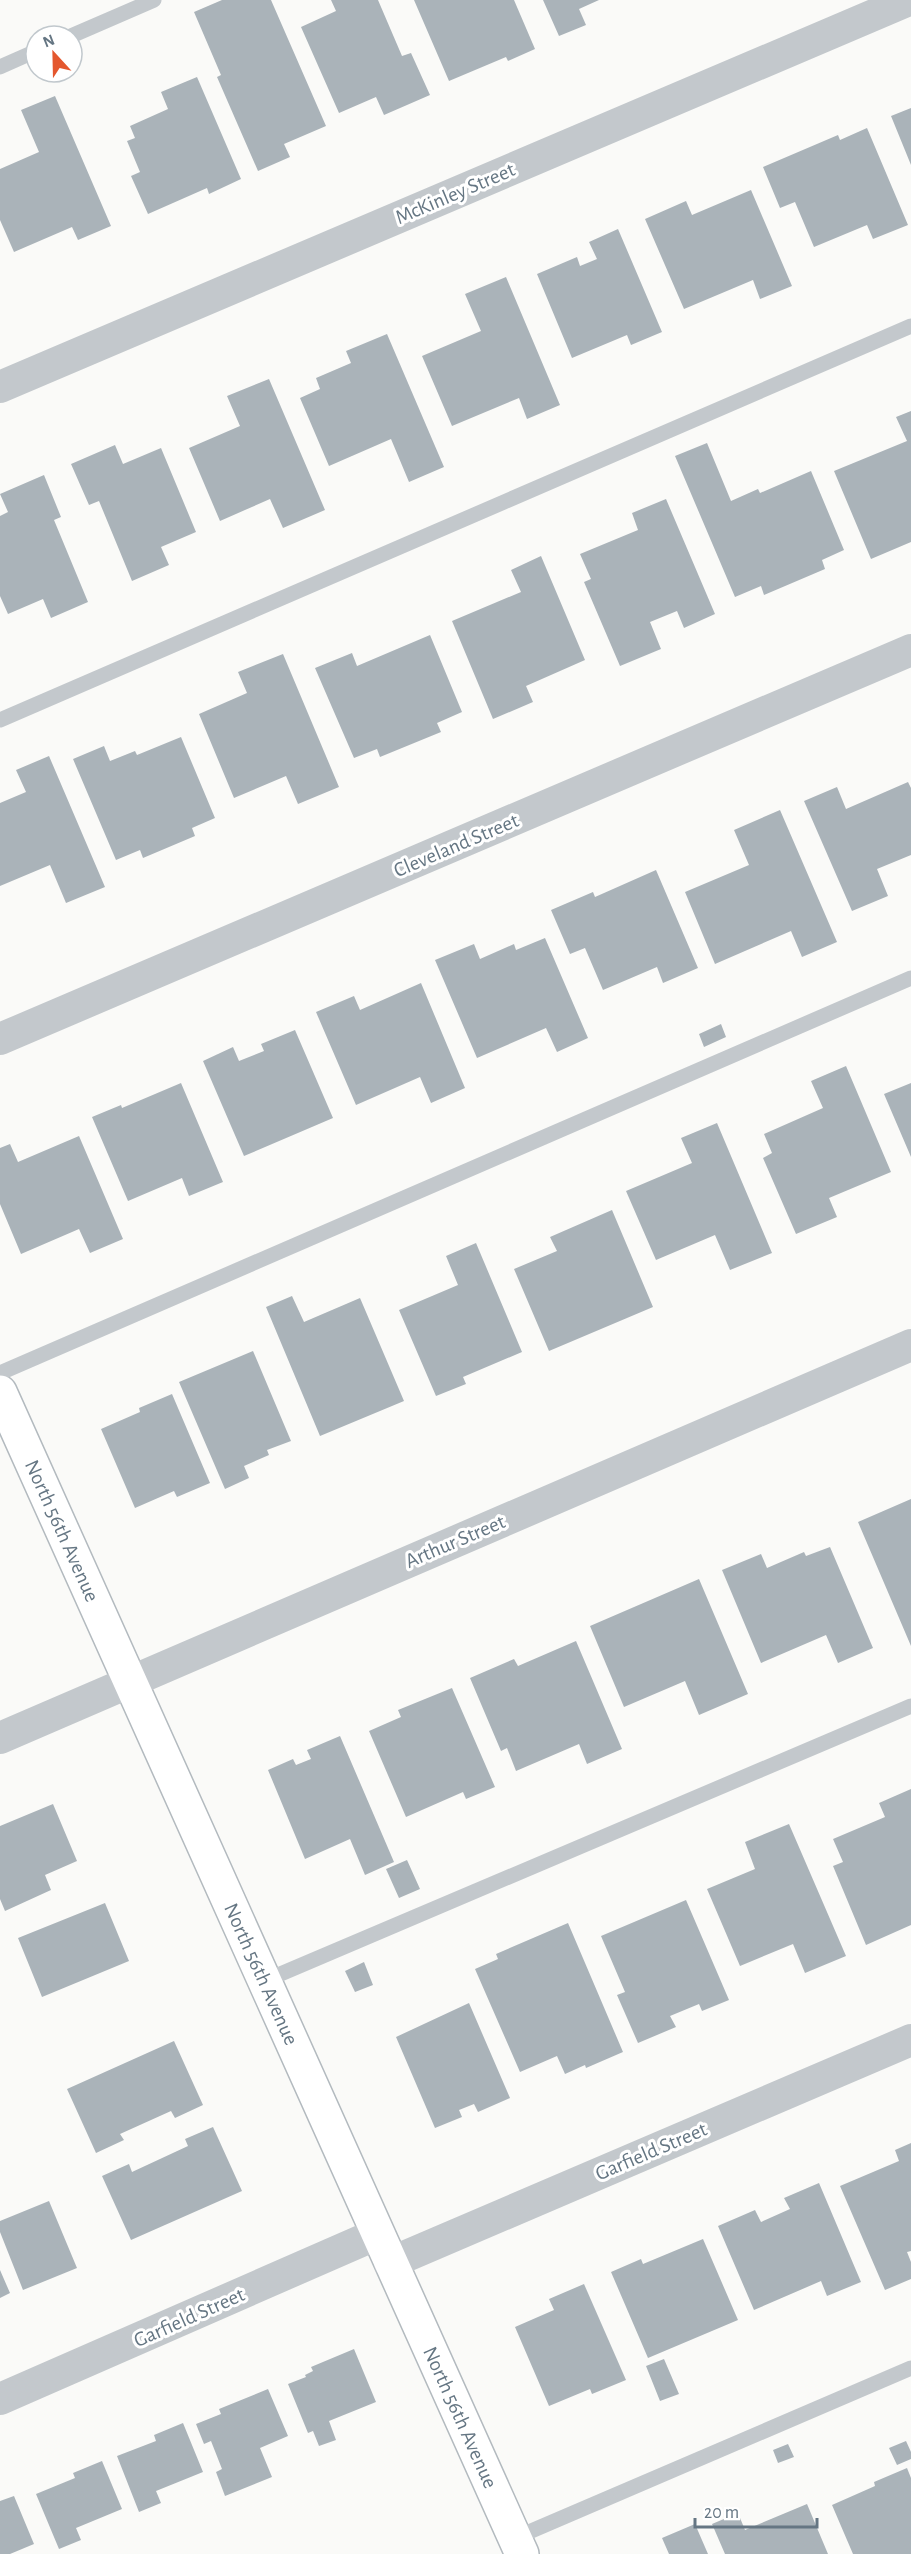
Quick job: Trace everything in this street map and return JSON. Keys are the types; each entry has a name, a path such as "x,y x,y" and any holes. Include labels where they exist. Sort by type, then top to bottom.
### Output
{"street":[{"name":"McKinley Street","path":"0,387 909,0"},
{"name":"Cleveland Street","path":"0,1039 911,650"},
{"name":"Arthur Street","path":"0,1738 911,1346"},
{"name":"North 56th Avenue","path":"0,1392 519,2546"},
{"name":"Garfield Street","path":"0,2399 911,2040"}],"lane":[{"path":"84,30 154,0"},
{"path":"0,67 24,56"},
{"path":"0,720 911,326"},
{"path":"0,1372 911,978"},
{"path":"264,1981 911,1706"},
{"path":"519,2546 911,2368"}],"building":[{"path":"222,0 271,0 326,126 284,144 290,157 258,171 217,77 221,75 194,12"},
{"path":"331,0 378,0 402,56 411,53 430,95 384,115 376,97 339,113 301,27 336,11"},
{"path":"414,0 514,0 535,49 508,61 506,57 449,81"},
{"path":"543,0 599,0 579,9 586,25 559,36"},
{"path":"197,77 241,179 209,194 207,188 148,214 131,176 140,172 127,141 135,138 130,126 168,109 161,92"},
{"path":"55,96 111,226 78,240 72,227 14,252 0,220 0,169 39,152 21,110"},
{"path":"911,108 911,165 891,116"},
{"path":"867,128 908,225 873,239 867,225 814,247 795,202 780,208 763,167 838,135 840,140"},
{"path":"751,190 792,286 760,299 753,280 684,309 645,219 686,201 692,215"},
{"path":"618,229 662,332 631,345 627,335 572,358 537,274 577,257 580,266 597,259 589,242"},
{"path":"506,277 560,405 527,419 519,398 452,426 422,356 481,331 465,294"},
{"path":"387,334 444,467 409,482 391,439 329,466 300,398 320,389 316,378 351,363 346,351"},
{"path":"269,379 325,510 283,528 270,499 220,521 189,448 240,426 227,396"},
{"path":"911,411 911,542 871,559 834,471 907,441 896,417"},
{"path":"707,443 731,501 758,489 760,493 811,471 844,550 822,560 825,569 764,595 761,586 735,597 675,456"},
{"path":"115,445 123,464 161,448 196,532 161,547 169,565 132,581 99,501 89,505 71,464"},
{"path":"44,475 61,517 54,520 88,602 51,618 43,599 8,614 0,596 0,516 8,512 0,494"},
{"path":"666,499 715,614 684,628 677,611 650,622 661,649 620,666 584,582 591,579 580,554 638,530 632,513"},
{"path":"541,556 585,660 526,686 533,702 493,719 452,621 521,592 511,570"},
{"path":"430,635 462,712 437,723 441,732 380,757 377,749 354,758 315,668 352,653 357,666"},
{"path":"283,654 339,787 298,804 286,776 234,798 199,714 247,693 238,672"},
{"path":"181,737 215,818 192,828 195,836 143,858 140,850 116,860 73,759 104,746 110,761 135,751 137,755"},
{"path":"49,756 105,887 66,903 50,865 0,886 0,803 26,792 16,770"},
{"path":"908,782 911,788 911,855 877,869 888,896 852,911 804,801 837,787 846,809"},
{"path":"780,810 837,942 802,957 791,931 715,964 685,892 749,865 734,830"},
{"path":"656,870 698,968 663,983 657,967 603,990 585,948 570,954 551,910 593,892 595,897"},
{"path":"545,938 588,1038 557,1052 546,1028 477,1058 435,960 474,944 480,959 514,944 516,950"},
{"path":"421,983 465,1088 431,1103 420,1077 356,1105 316,1012 354,996 360,1010"},
{"path":"721,1024 726,1037 704,1047 699,1034"},
{"path":"295,1030 333,1118 244,1156 203,1061 233,1047 239,1061 264,1051 261,1044"},
{"path":"846,1066 891,1172 829,1198 837,1217 796,1234 763,1158 772,1153 764,1134 823,1108 811,1081"},
{"path":"181,1083 223,1182 189,1196 182,1178 128,1201 92,1117 121,1105 122,1108"},
{"path":"911,1083 911,1157 884,1094"},
{"path":"717,1123 772,1253 730,1270 715,1235 656,1260 626,1191 692,1163 681,1138"},
{"path":"79,1136 123,1239 90,1253 79,1229 21,1254 0,1204 0,1148 10,1144 18,1162"},
{"path":"612,1210 653,1307 549,1351 514,1269 557,1251 550,1237"},
{"path":"476,1243 522,1352 463,1377 466,1384 436,1396 399,1310 458,1285 446,1256"},
{"path":"292,1296 304,1322 360,1298 404,1401 320,1436 266,1307"},
{"path":"253,1351 291,1441 267,1450 269,1455 244,1466 249,1478 225,1489 179,1382"},
{"path":"172,1394 210,1483 177,1497 174,1491 135,1508 101,1429 140,1412 139,1408"},
{"path":"911,1499 911,1646 858,1522"},
{"path":"830,1547 873,1648 838,1663 826,1635 761,1663 722,1570 761,1554 767,1568 804,1552 806,1556"},
{"path":"699,1579 748,1694 699,1715 685,1681 624,1707 590,1626"},
{"path":"576,1641 622,1749 587,1764 579,1744 516,1771 507,1748 501,1751 470,1678 514,1659 518,1666"},
{"path":"452,1688 495,1787 466,1799 463,1792 406,1817 369,1731 401,1717 398,1710"},
{"path":"340,1736 394,1862 365,1875 350,1839 305,1859 268,1770 293,1759 296,1765 311,1759 307,1750"},
{"path":"911,1789 911,1925 866,1945 833,1866 843,1862 833,1839 885,1817 879,1803"},
{"path":"53,1804 77,1861 45,1875 51,1890 5,1911 0,1899 0,1826"},
{"path":"789,1824 846,1956 805,1973 793,1944 740,1966 707,1889 755,1869 745,1842"},
{"path":"407,1860 420,1889 399,1898 386,1869"},
{"path":"686,1900 729,2000 702,2011 699,2004 670,2016 676,2027 638,2043 617,1995 625,1992 601,1936"},
{"path":"105,1903 129,1961 42,1997 18,1938"},
{"path":"568,1923 623,2052 586,2068 585,2065 565,2074 557,2056 520,2072 475,1969 498,1959 496,1954"},
{"path":"364,1962 373,1985 355,1992 345,1971"},
{"path":"469,2003 510,2098 478,2112 474,2104 459,2110 462,2117 435,2128 396,2037"},
{"path":"174,2041 203,2105 175,2118 171,2111 120,2134 124,2140 96,2153 67,2089"},
{"path":"213,2127 242,2191 131,2240 102,2176 129,2164 132,2172 188,2146 185,2139"},
{"path":"911,2143 911,2251 907,2252 911,2262 911,2279 885,2290 840,2186 899,2161 895,2150"},
{"path":"819,2183 861,2282 827,2296 821,2281 754,2310 718,2226 755,2210 761,2222 790,2209 784,2198"},
{"path":"49,2201 77,2268 23,2290 0,2232 0,2221"},
{"path":"703,2239 738,2320 648,2358 611,2272 641,2259 643,2264"},
{"path":"0,2270 10,2293 0,2298"},
{"path":"584,2284 626,2380 592,2394 590,2389 549,2406 515,2327 554,2310 549,2299"},
{"path":"354,2349 376,2402 329,2421 336,2440 319,2446 313,2431 308,2433 288,2384 306,2377 305,2375 313,2371 311,2367"},
{"path":"664,2359 679,2394 660,2401 646,2366"},
{"path":"268,2389 288,2436 260,2448 272,2477 225,2496 216,2472 222,2469 211,2441 204,2444 196,2424 221,2414 219,2409"},
{"path":"183,2423 203,2472 156,2491 161,2503 139,2512 117,2456 156,2441 154,2435"},
{"path":"906,2441 911,2452 911,2459 897,2465 889,2448"},
{"path":"788,2444 794,2457 778,2463 773,2450"},
{"path":"102,2461 122,2509 76,2528 81,2540 59,2549 36,2494 75,2478 73,2473"},
{"path":"907,2468 911,2478 911,2554 853,2554 832,2505 875,2486 874,2482"},
{"path":"14,2496 34,2544 10,2554 0,2554 0,2501"},
{"path":"807,2504 828,2554 725,2554 712,2524 738,2513 745,2530"},
{"path":"695,2524 708,2554 669,2554 662,2538"}]}
